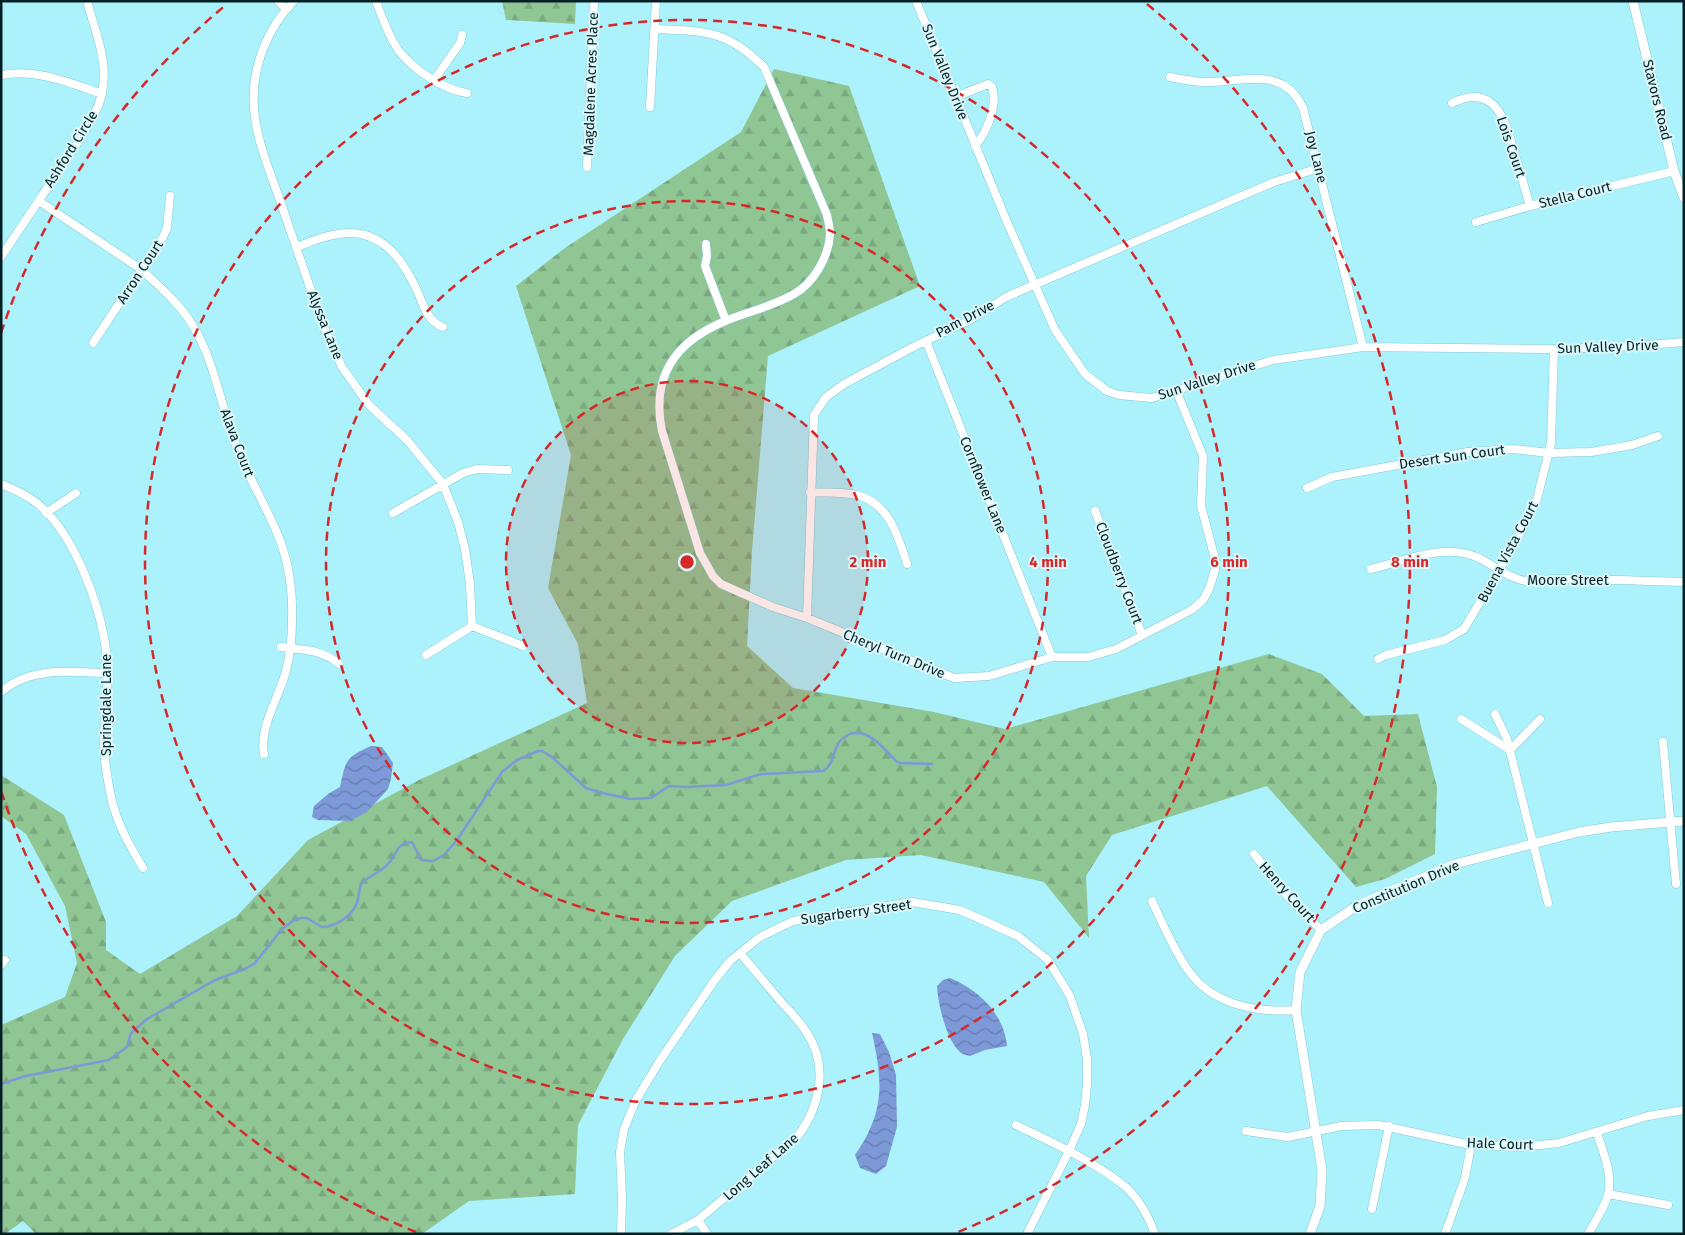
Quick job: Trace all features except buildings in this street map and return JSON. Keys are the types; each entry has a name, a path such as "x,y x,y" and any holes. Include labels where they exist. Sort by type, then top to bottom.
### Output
{"street":[{"name":"Ashford Circle","path":"1,257 90,123 102,94 104,71 102,54 87,1"},
{"path":"278,1 286,8"},
{"name":"Alyssa Lane","path":"294,1 286,8 270,35 258,63 254,80 253,105 260,146 328,337 342,366 369,405 407,440 443,484 462,534 470,584 472,626"},
{"path":"376,1 388,30 399,50 409,61 449,89 468,94"},
{"name":"Magdalene Acres Place","path":"587,167 594,1"},
{"path":"650,107 656,1"},
{"name":"Sun Valley Drive","path":"916,1 1034,285 1055,330 1080,368 1095,383 1113,393 1138,398 1152,398 1273,360 1362,348 1554,349 1684,342"},
{"name":"Stavors Road","path":"1633,1 1674,171 1684,198"},
{"name":"Cheryl Turn Drive","path":"655,29 713,33 740,46 764,67 773,84 827,215 830,234 822,264 806,285 795,294 726,321 697,336 675,357 666,369 661,384 658,412 662,431 700,553 713,576 729,588 954,678 989,676 1052,657 1088,657 1116,649 1193,609 1203,600 1215,570 1215,559 1201,506 1203,456 1176,390"},
{"path":"434,80 460,43 462,35"},
{"path":"1,74 19,72 38,74 102,94"},
{"name":"Joy Lane","path":"1170,77 1202,82 1250,78 1263,79 1282,84 1294,94 1303,108 1362,348"},
{"path":"955,97 988,84 992,86 994,97 989,119 982,138 976,146"},
{"name":"Lois Court","path":"1452,102 1464,97 1484,98 1492,103 1504,119 1530,206"},
{"name":"Pam Drive","path":"807,618 814,415 826,397 844,384 926,340 970,320 1006,297 1274,182 1318,168"},
{"name":"Stella Court","path":"1476,222 1530,206 1674,171"},
{"name":"Arron Court","path":"94,343 166,231 170,196"},
{"name":"Alava Court","path":"38,201 142,270 172,298 184,313 198,334 207,353 234,439 282,546 289,574 293,604 290,648 286,672 264,733 262,745 264,754"},
{"path":"296,247 333,234 358,234 374,238 392,250 405,266 430,318 438,325 444,327"},
{"path":"706,244 708,256 705,266 726,321"},
{"name":"Cornflower Lane","path":"926,340 1052,657"},
{"name":"Buena Vista Court","path":"1378,659 1386,655 1445,640 1457,635 1467,626 1501,569 1537,499 1549,453 1551,443 1554,349"},
{"name":"Desert Sun Court","path":"1308,488 1332,477 1468,452 1514,449 1549,453 1580,453 1632,445 1658,436"},
{"path":"393,513 463,474 478,469 508,470"},
{"name":"Springdale Lane","path":"1,484 23,494 38,504 46,513 73,551 98,610 104,635 107,673 104,744 110,792 121,830 143,868"},
{"path":"810,492 856,495 871,500 884,512 896,530 907,564"},
{"path":"46,513 76,493"},
{"name":"Cloudberry Court","path":"1096,511 1142,635"},
{"name":"Moore Street","path":"1371,569 1436,552 1450,551 1476,557 1524,581 1555,579 1684,582"},
{"path":"426,655 472,626 523,646"},
{"path":"280,647 322,652 340,664"},
{"path":"1,692 23,679 43,673 107,673"},
{"path":"1495,714 1510,750 1548,903"},
{"path":"1461,718 1510,750"},
{"path":"1510,750 1540,720"},
{"path":"1664,742 1676,884"},
{"name":"Constitution Drive","path":"1310,1234 1320,1206 1322,1170 1296,1010 1300,972 1321,930 1358,905 1455,864 1579,832 1684,820"},
{"name":"Henry Court","path":"1254,854 1288,897 1321,930"},
{"path":"1152,901 1177,952 1189,971 1201,984 1220,998 1243,1007 1264,1011 1296,1010"},
{"name":"Sugarberry Street","path":"621,1234 620,1152 624,1128 636,1100 714,981 730,961 760,937 793,921 912,902 960,910 1018,936 1048,960 1070,996 1083,1034 1088,1060 1088,1084 1081,1124 1070,1151 1027,1234"},
{"name":"Long Leaf Lane","path":"670,1234 698,1220 797,1137 806,1126 818,1097 820,1081 818,1064 808,1033 740,953"},
{"name":"Hale Court","path":"1246,1131 1288,1137 1352,1125 1390,1126 1471,1145 1512,1147 1545,1145 1597,1132 1648,1116 1684,1110"},
{"path":"1016,1125 1070,1151 1111,1176 1127,1189 1146,1212 1156,1234"},
{"path":"1372,1209 1390,1126"},
{"path":"1588,1234 1608,1194 1606,1162 1597,1132"},
{"path":"1445,1234 1464,1178 1471,1145"},
{"path":"1608,1194 1668,1205"},
{"path":"698,1220 707,1234"}],"green space":[{"path":"502,1 576,1 575,24 506,20"},
{"path":"774,69 849,86 920,286 768,356 752,551 747,646 793,688 934,712 1005,729 1269,654 1322,674 1364,716 1418,714 1437,787 1435,854 1385,879 1356,887 1267,786 1112,835 1086,876 1089,938 1044,882 921,855 846,860 732,901 675,956 623,1039 578,1125 575,1194 469,1201 422,1234 36,1234 23,1221 5,1234 1,1234 1,1025 65,997 77,963 65,906 26,834 1,816 1,775 64,815 106,922 106,950 140,974 237,916 308,840 419,780 587,703 578,644 548,588 571,455 516,286 565,248 741,132"}],"water":[{"path":"371,746 382,747 393,763 388,789 367,812 350,821 318,820 312,817 314,806 340,787 345,766 351,757"},
{"path":"950,978 971,989 988,1004 1001,1024 1007,1046 985,1050 970,1056 959,1051 950,1038 941,1011 937,986 943,980"},
{"path":"872,1033 880,1034 889,1052 896,1075 897,1127 886,1166 876,1174 860,1168 855,1155 872,1125 879,1096 878,1067"}],"waterway":[{"path":"1,1084 26,1076 109,1060 127,1047 131,1033 147,1019 215,980 245,969 255,963 282,929 294,920 307,918 322,927 327,927 342,920 355,908 361,884 384,868 399,847 412,842 421,860 433,861 444,855 457,840 502,772 517,760 538,751 542,751 552,757 586,788 631,799 651,798 669,786 726,785 761,774 823,771 831,762 840,741 850,734 857,733 864,734 876,741 900,763 932,764"}]}
